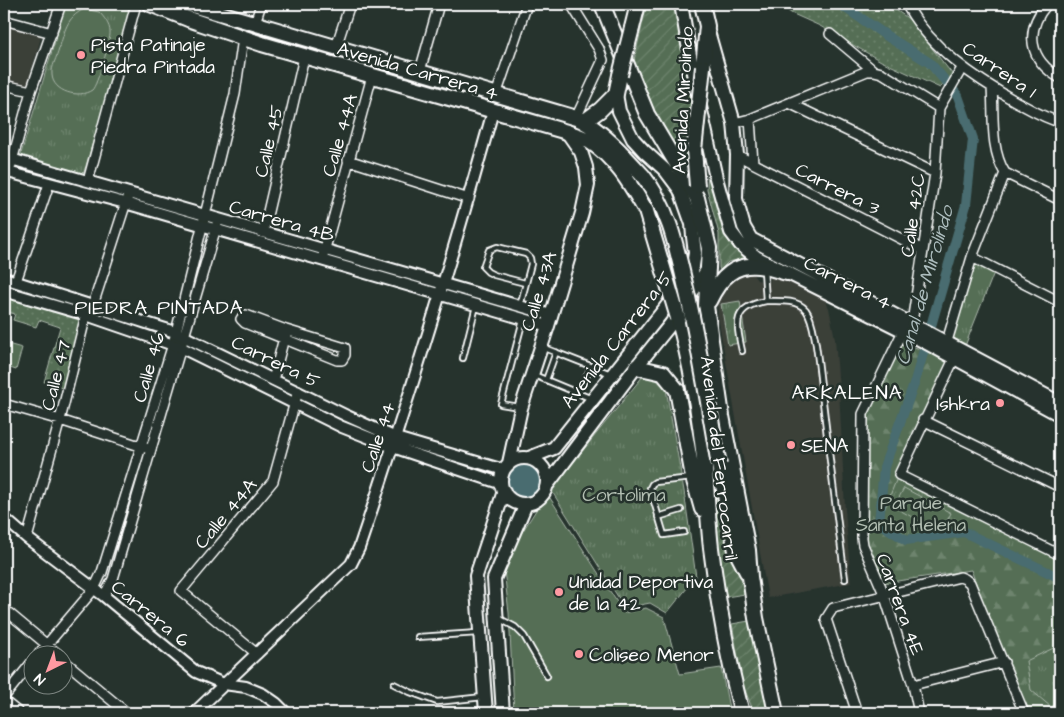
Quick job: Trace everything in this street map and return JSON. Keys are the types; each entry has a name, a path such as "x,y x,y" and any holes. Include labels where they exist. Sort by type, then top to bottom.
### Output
{"main road":[{"name":"Avenida Carrera 4","path":"150,4 243,38 567,132 588,140 606,154 633,188 646,211"},
{"name":"Avenida Carrera 4","path":"189,4 580,119 620,152 643,176"},
{"path":"602,4 647,114 697,192 709,248 706,306 722,416 748,550 756,618 776,713"},
{"path":"580,119 600,110 616,94 638,4"},
{"name":"Carrera 4","path":"681,4 697,93 716,178 731,232 740,244 756,257 786,273 911,331"},
{"name":"Avenida Mirolindo","path":"697,192 694,150 707,26 702,4"},
{"path":"707,26 734,123 737,155"},
{"name":"Avenida Carrera 5","path":"529,458 554,448 692,272 694,253 692,224 680,190 664,170 633,139 619,111 616,94"},
{"name":"Calle 43A","path":"507,467 521,408 582,213 588,185 586,167 581,152 567,132"},
{"name":"Carrera 4","path":"737,155 736,199 744,227 751,239 1060,415"},
{"name":"Avenida del Ferrocarril","path":"643,176 654,189 662,204 679,257 699,350 712,466 710,530 722,617 742,713"},
{"name":"Avenida del Ferrocarril","path":"646,211 688,351 712,466 736,551 750,577"},
{"path":"706,306 717,284 734,270 747,266 762,266 786,273"},
{"name":"Avenida Carrera 5","path":"548,484 670,325 709,267"},
{"name":"Carrera 4","path":"944,349 1060,403"},
{"path":"636,367 663,373 677,390 693,477 705,524 710,530"},
{"path":"486,713 476,576 503,488 507,467 515,460 529,458 538,462 546,472 548,484 541,498 534,502 526,504 512,501 503,488"},
{"path":"503,713 494,579 526,504"}],"street":[{"path":"6,171 8,158 61,4"},
{"path":"88,181 136,4"},
{"path":"255,23 261,4"},
{"path":"336,47 350,4"},
{"path":"420,71 440,4"},
{"path":"496,95 527,4"},
{"path":"570,4 599,49 603,60 580,119"},
{"path":"1047,4 1036,18 1032,32 1034,50 1042,65 1060,78"},
{"name":"Carrera 1","path":"912,7 919,25 962,68 992,88 1047,119 1060,122"},
{"path":"4,20 52,33"},
{"path":"830,34 874,71"},
{"name":"Calle 46","path":"104,596 114,579 151,449 177,346 204,221 236,94 243,38"},
{"name":"Calle 45","path":"263,233 304,56"},
{"path":"734,123 750,119 867,71 882,73 941,104 962,68"},
{"name":"Calle 44A","path":"323,255 372,76"},
{"path":"4,85 31,91"},
{"path":"992,88 998,161 1005,172 1060,200"},
{"path":"789,103 935,173"},
{"name":"Calle 42C","path":"863,414 911,331 935,173 941,104"},
{"name":"Calle 44","path":"194,713 351,564 359,548 395,443 469,199 493,111"},
{"path":"750,119 753,163"},
{"name":"Carrera 3","path":"737,155 923,250"},
{"name":"Carrera 4B","path":"8,158 88,181 127,198"},
{"path":"348,160 469,199"},
{"name":"Carrera 4B","path":"6,171 49,184 127,198 323,255 444,283 520,306 549,320"},
{"path":"1005,172 972,257 924,420 899,474 1060,555"},
{"path":"16,281 49,184"},
{"name":"Calle 47","path":"27,538 60,420 86,315 93,305 127,198"},
{"name":"Carrera 4B","path":"217,225 263,233 440,295 523,318 549,320"},
{"name":"Calle 46","path":"180,333 217,225"},
{"path":"972,257 1060,302"},
{"name":"Carrera 5","path":"4,278 180,333 298,391 395,443 503,488"},
{"name":"Carrera 5","path":"4,291 86,315 177,346 295,402 342,427 395,443 507,467"},
{"path":"246,315 286,330 345,348 345,355 342,360 337,360 284,340 245,323 241,319 242,316 246,315"},
{"path":"273,380 286,330"},
{"name":"Calle 46","path":"48,644 94,589 102,572 142,446 177,346"},
{"name":"Calle 44A","path":"257,654 181,592 273,481 298,391"},
{"path":"4,404 151,449"},
{"name":"Carrera 4E","path":"863,414 863,546 884,594 912,685 916,712"},
{"path":"924,420 1060,488"},
{"name":"Carrera 6","path":"4,518 27,538 104,596 196,672 224,684 246,687 263,694 286,713"},
{"path":"857,713 826,619 827,614 833,608 884,594 960,577 970,583 1024,713"},
{"path":"4,609 46,644"},
{"path":"912,685 1004,662"},
{"path":"72,667 127,713"},
{"path":"19,713 4,699 22,675"}],"lane":[{"path":"520,306 531,264 530,258 526,254 497,247 488,250 483,267 488,272 525,283"},
{"path":"762,266 766,302"},
{"path":"742,351 738,321 744,308 754,304 783,301 800,305 807,312 811,322 818,360 845,579"},
{"path":"463,358 476,305"},
{"path":"521,408 501,404 523,318"},
{"path":"541,346 612,375"},
{"path":"546,380 556,352"},
{"path":"578,393 592,366"},
{"path":"532,375 593,399"},
{"path":"684,532 664,535 650,488 652,484 693,477"},
{"path":"658,517 682,510"},
{"path":"496,617 515,627 524,636 547,676"},
{"path":"418,637 480,633"},
{"path":"394,684 437,702 484,697"}],"shaded area":[{"path":"4,24 42,34 27,87 4,82"},
{"name":"SENA","path":"772,270 824,294 829,308 835,339 839,388 851,583 768,598 718,317 717,298 732,275 751,272 757,280 769,282"}],"green space":[{"path":"66,4 118,4 132,8 83,176 20,157"},
{"path":"647,4 676,4 693,91 691,171 657,117 634,60"},
{"path":"779,4 887,4 909,19 953,75 940,88 881,61 820,26 791,13"},
{"name":"Pista Patinaje Piedra Pintada","path":"84,9 101,14 109,27 110,36 94,87 87,93 74,94 57,86 53,81 52,72 67,26 73,17"},
{"path":"709,151 726,233 751,257 728,262 720,270 719,234 707,189"},
{"path":"972,258 995,270 963,351 947,343"},
{"path":"4,291 86,315 68,390 44,382 60,327 39,320 36,327 13,320 15,314 4,311"},
{"path":"740,301 746,342 728,345 721,304"},
{"path":"4,343 22,348 16,370 4,366"},
{"path":"903,343 954,361 897,478 906,539 964,532 1060,578 1060,707 1047,713 1026,713 971,570 884,583 864,544 863,415"},
{"name":"Cortolima","path":"647,371 666,389 684,491 696,577 667,613 650,603 625,608 551,490"},
{"path":"713,473 715,473 745,594 726,597 717,545"},
{"name":"Parque Santa Helena","path":"897,478 1060,560 1060,578 964,532 906,540 879,523"},
{"path":"904,488 951,513 941,533 894,507"},
{"name":"Unidad Deportiva de la 42","path":"550,498 624,613 646,608 664,617 680,674 721,668 730,713 514,713 509,613 504,570 519,537 538,507 543,501"},
{"path":"749,621 768,713 754,713 743,685 732,624"},
{"path":"1060,645 1060,703 1051,707 1031,690 1026,661"}],"water":[{"path":"525,464 537,469 542,481 537,493 525,498 513,493 508,481 513,469"}],"waterway":[{"name":"Canal de Mirolindo","path":"840,4 930,63 958,96 973,139 966,205 915,381 884,467 879,523 906,540 964,532 1060,578"}],"place":[{"name":"Pista Patinaje Piedra Pintada","path":"81,55"},
{"name":"Ishkra","path":"1000,403"},
{"name":"SENA","path":"791,445"},
{"name":"Unidad Deportiva de la 42","path":"559,592"},
{"name":"Coliseo Menor","path":"579,654"}],"district":[{"name":"PIEDRA PINTADA","path":"159,307"},
{"name":"ARKALENA","path":"847,392"}]}
